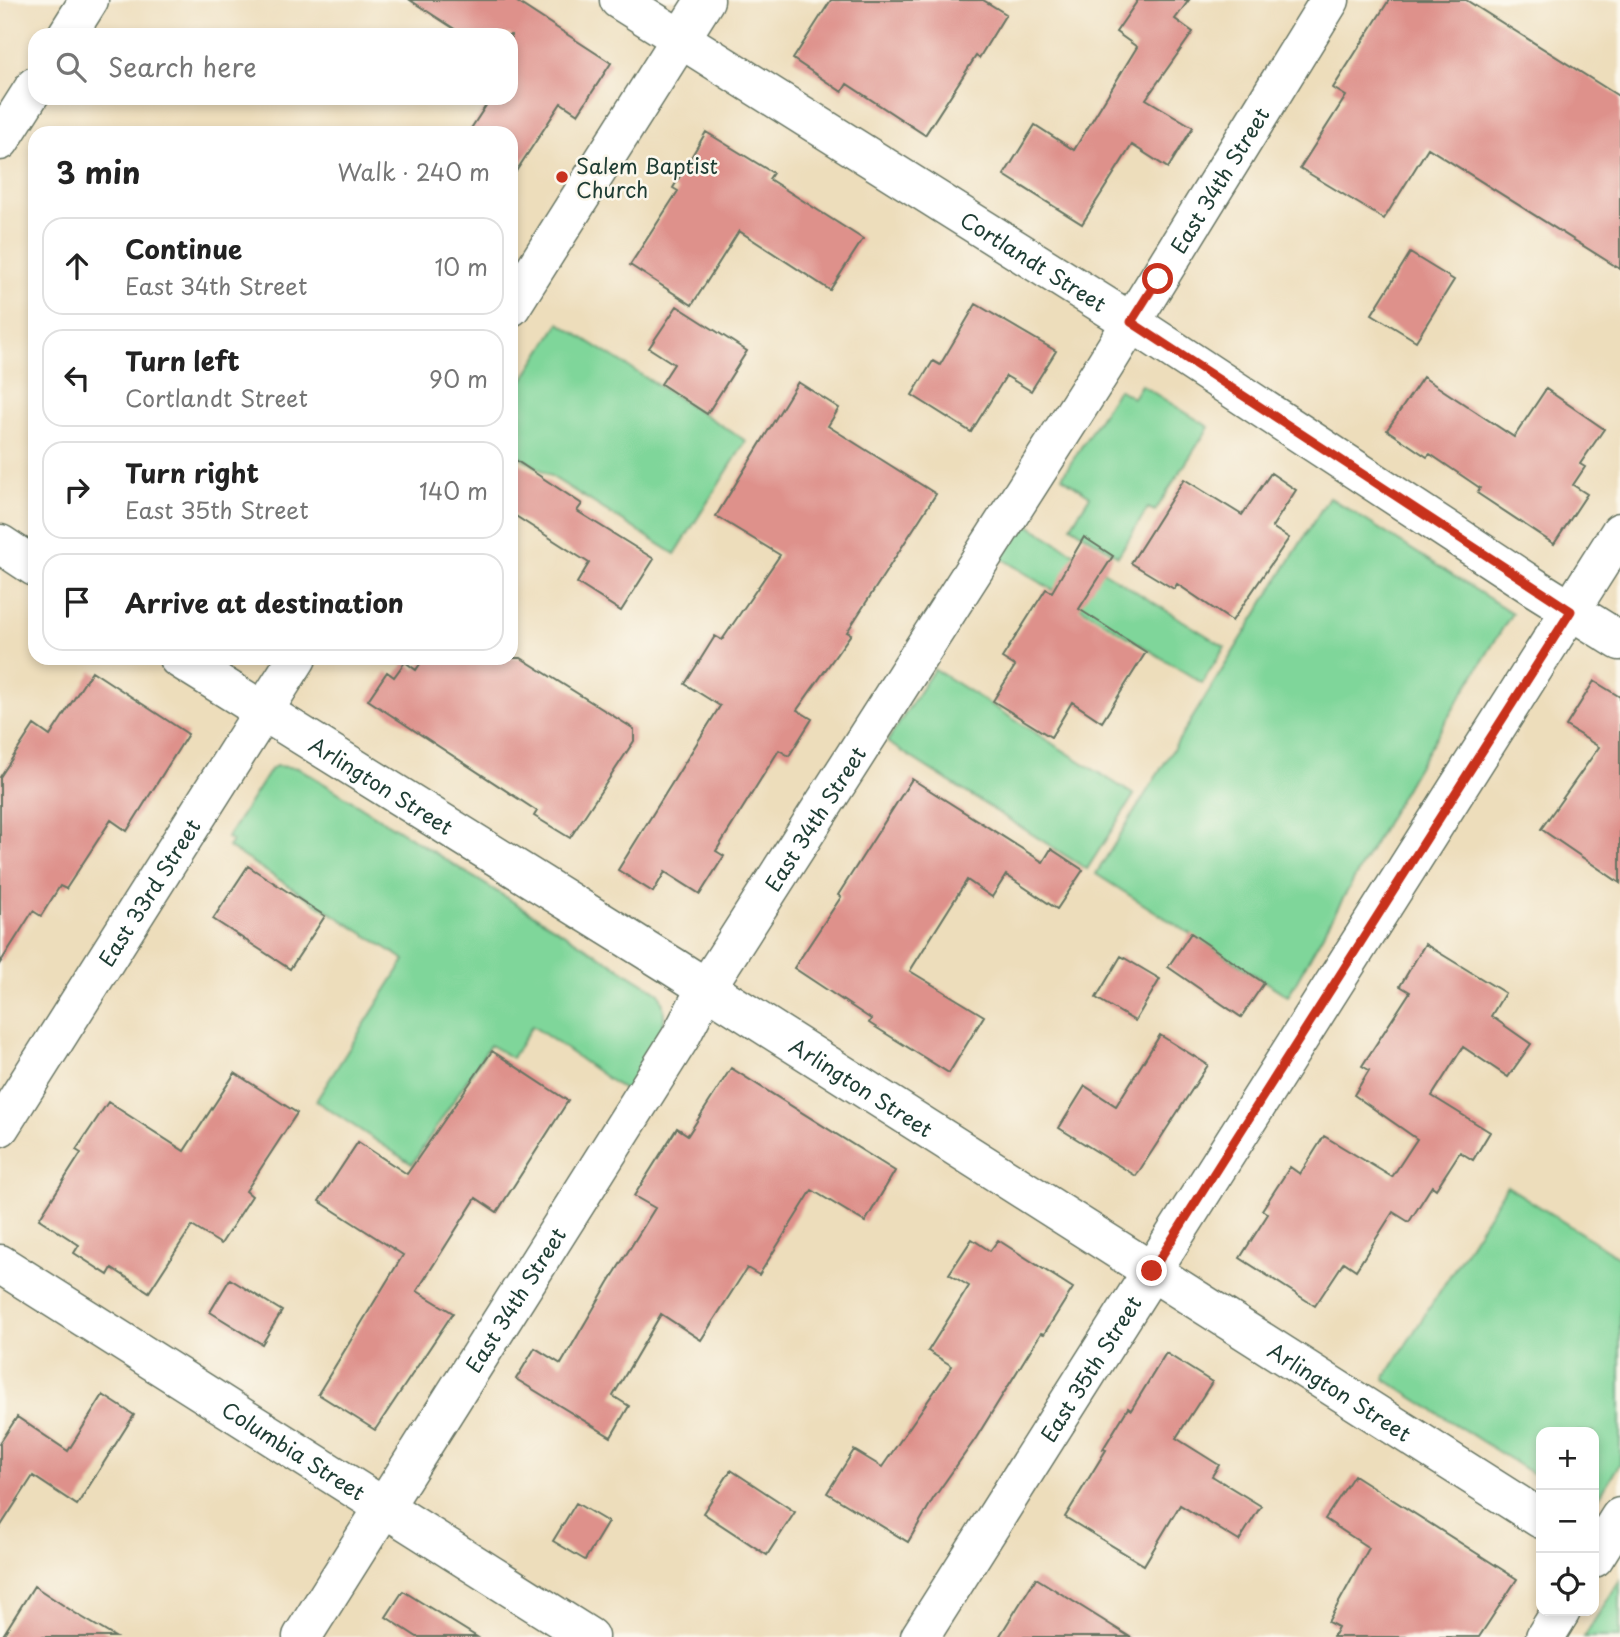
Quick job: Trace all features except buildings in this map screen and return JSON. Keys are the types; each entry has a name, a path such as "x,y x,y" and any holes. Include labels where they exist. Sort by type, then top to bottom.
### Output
{"street":[{"path":"71,28 89,0"},
{"name":"Cortlandt Street","path":"619,0 1131,322 1620,641"},
{"path":"518,296 705,0"},
{"name":"East 34th Street","path":"302,1637 680,1038 706,988 1131,322 1330,0"},
{"path":"0,141 28,97"},
{"name":"East 35th Street","path":"919,1637 1620,532"},
{"path":"0,544 28,562"},
{"name":"Arlington Street","path":"189,665 706,988 1536,1516"},
{"name":"East 33rd Street","path":"0,1127 294,665"},
{"name":"Columbia Street","path":"0,1264 589,1637"},
{"path":"1596,1553 1620,1517"},
{"path":"1545,1637 1558,1616"}],"green space":[{"path":"559,323 746,441 675,554 518,455 518,388"},
{"path":"1141,385 1209,427 1155,511 1148,508 1118,556 1071,526 1090,496 1062,477 1118,389 1133,398"},
{"path":"1329,497 1512,613 1414,773 1288,996 1096,874"},
{"path":"1024,522 1225,647 1202,683 1001,558"},
{"path":"934,669 1134,795 1087,869 887,742"},
{"path":"276,766 299,768 659,993 664,1020 662,1033 627,1092 532,1026 512,1058 490,1045 412,1164 316,1101 405,960 228,847 232,841 227,838 270,770"},
{"path":"1507,1186 1620,1258 1620,1463 1599,1497 1599,1427 1536,1427 1536,1476 1384,1379"},
{"path":"1620,1580 1620,1637 1584,1637"}],"place":[{"name":"Salem Baptist Church","path":"562,177"}],"route":[{"path":"1152,1271 1571,611 1131,322 1158,279"}]}
